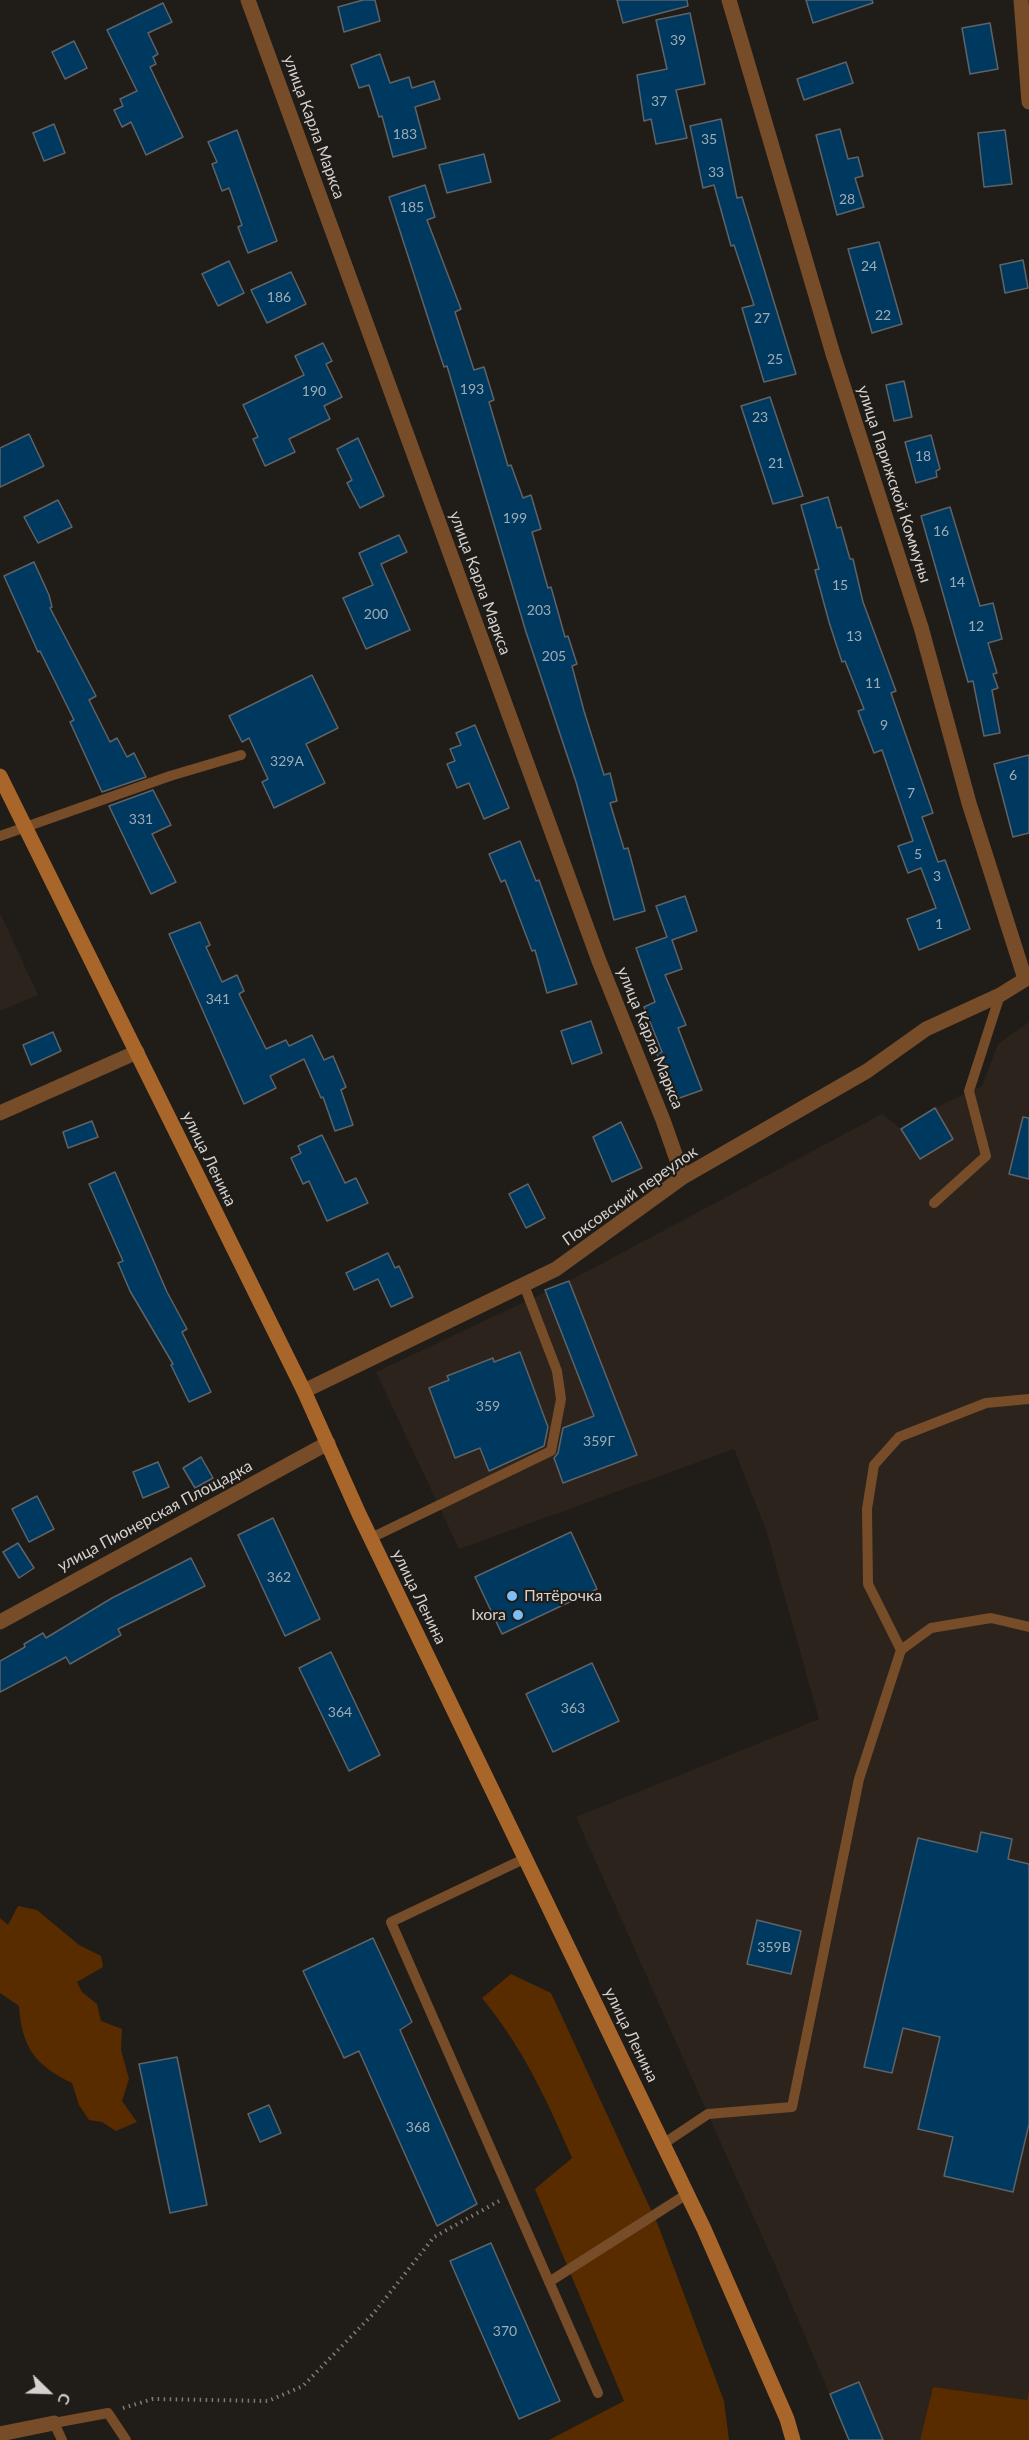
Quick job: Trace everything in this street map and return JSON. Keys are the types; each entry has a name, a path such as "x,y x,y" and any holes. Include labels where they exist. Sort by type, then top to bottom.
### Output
{"main road":[{"name":"улица Ленина","path":"0,776 304,1391 370,1538 687,2194 787,2419 793,2440"}],"street":[{"name":"улица Карла Маркса","path":"248,0 591,939 663,1120 683,1178"},
{"name":"улица Парижской Коммуны","path":"729,0 833,354 921,627 969,803 1027,978"},
{"path":"1021,0 1029,102"},
{"name":"Поксовский переулок","path":"304,1391 556,1269 683,1178 867,1071 926,1029 1000,995 1027,978"},
{"path":"0,1113 137,1052"},
{"name":"улица Пионерская Площадка","path":"0,1622 328,1443"},
{"path":"0,2434 54,2423"}],"lane":[{"path":"0,836 170,776 241,755"},
{"path":"934,1203 986,1156 969,1091 1000,995"},
{"path":"370,1538 551,1451 561,1400 557,1371 524,1285"},
{"path":"901,1650 868,1584 867,1509 874,1465 899,1437 986,1403 1029,1399"},
{"path":"663,2144 708,2114 792,2108 859,1779 901,1650 932,1628 991,1618 1029,1627"},
{"path":"526,1858 391,1922 598,2393"},
{"path":"549,2282 687,2194"},
{"path":"62,2440 54,2423 108,2413 126,2440"}],"path":[{"path":"108,2413 153,2399 268,2401 303,2386 373,2314 434,2237 510,2195"}],"shaded area":[{"path":"0,913 38,995 0,1011"},
{"path":"1029,1022 1029,2390 1027,2400 933,2387 920,2440 849,2440 775,2265 576,1817 819,1719 766,1530 734,1449 459,1549 376,1372 569,1281 882,1114 901,1129 935,1108 982,1086 998,1044"},
{"path":"18,1906 37,1910 79,1945 101,1956 103,1967 77,1982 82,1992 97,2004 101,2021 122,2029 121,2050 129,2079 122,2101 137,2122 116,2131 102,2122 89,2120 79,2105 72,2083 40,2062 27,2044 19,2006 0,1993 0,1918 8,1925"},
{"path":"511,1974 551,1993 658,2225 724,2401 729,2440 549,2440 624,2401 535,2189 572,2158 533,2074 510,2036 482,1998"},
{"path":"933,2387 1027,2400 1029,2390 1029,2440 920,2440"}],"building":[{"path":"363,0 375,0 380,21 344,32 338,7"},
{"path":"617,0 687,0 688,6 623,23"},
{"path":"806,0 872,0 873,3 813,23"},
{"path":"163,3 172,22 148,33 158,54 153,57 156,64 150,67 183,137 146,155 131,122 122,127 114,110 123,106 120,99 137,91 107,30"},
{"path":"690,13 705,84 676,90 687,138 656,144 651,119 644,121 637,75 667,69 656,20"},
{"path":"990,23 998,69 970,74 962,28"},
{"path":"74,41 87,68 65,79 52,52"},
{"path":"380,54 390,83 409,77 412,88 434,81 440,99 415,107 426,148 393,157 382,116 379,117 369,85 359,88 351,65"},
{"path":"846,62 853,83 804,100 797,79"},
{"path":"721,119 737,198 742,197 796,374 764,382 742,308 754,305 734,245 731,246 714,185 703,188 690,126"},
{"path":"54,124 65,153 44,161 33,133"},
{"path":"840,129 848,159 858,157 863,176 855,178 864,207 837,215 816,135"},
{"path":"237,130 277,241 248,253 238,227 242,225 229,188 222,191 212,164 217,162 208,142"},
{"path":"1005,130 1012,184 984,187 978,133"},
{"path":"484,154 491,182 447,193 439,165"},
{"path":"425,185 435,217 427,220 461,309 455,312 474,370 484,367 494,400 489,402 508,466 511,465 523,498 531,495 541,529 532,532 548,588 551,587 565,637 568,636 577,664 572,666 604,775 610,773 617,801 610,803 624,849 628,848 645,911 614,920 576,782 526,632 447,366 444,367 389,197"},
{"path":"879,242 902,324 872,333 848,249"},
{"path":"1023,260 1028,288 1005,293 1000,265"},
{"path":"229,261 244,293 218,306 202,274"},
{"path":"291,272 306,304 267,323 251,290"},
{"path":"323,343 332,361 326,364 342,397 324,406 330,419 289,439 295,452 265,466 253,439 258,437 243,405 304,375 295,356"},
{"path":"904,381 912,417 894,421 886,385"},
{"path":"770,397 803,496 773,504 741,406"},
{"path":"29,434 44,466 0,487 0,448"},
{"path":"931,435 940,469 936,471 937,477 916,483 905,442"},
{"path":"358,438 384,496 360,508 347,483 352,480 337,449"},
{"path":"828,497 837,528 841,527 850,559 853,559 863,602 896,691 891,693 933,813 922,817 938,862 945,860 970,929 919,950 907,919 936,908 921,868 908,873 898,846 913,841 882,750 874,753 858,711 864,709 845,661 842,662 829,622 815,570 819,569 801,505"},
{"path":"58,500 72,527 38,543 24,517"},
{"path":"950,507 980,606 993,603 1002,639 988,643 997,673 993,674 998,688 992,690 1000,733 984,736 973,681 968,682 921,516"},
{"path":"399,535 407,552 381,564 410,630 366,649 343,598 373,585 359,553"},
{"path":"34,562 49,595 52,607 50,608 96,696 89,700 110,742 117,738 127,757 134,753 146,777 102,792 70,722 74,720 40,651 38,652 4,576"},
{"path":"312,675 338,728 306,744 325,783 274,808 262,782 268,779 249,738 242,742 229,716"},
{"path":"475,725 509,808 484,819 469,783 457,788 447,764 455,761 450,749 461,745 456,733"},
{"path":"1029,755 1029,833 1013,837 994,764"},
{"path":"153,790 171,825 152,834 176,882 151,894 109,806"},
{"path":"520,841 536,881 539,880 577,984 547,993 535,950 532,951 505,880 501,882 489,854"},
{"path":"685,896 697,931 672,940 682,969 665,975 686,1025 678,1028 702,1090 674,1100 657,1054 662,1052 644,1007 655,1002 636,948 667,937 656,906"},
{"path":"200,922 210,945 206,947 222,982 237,975 244,991 239,994 266,1049 286,1040 289,1046 312,1035 324,1060 333,1056 346,1087 341,1090 353,1125 335,1131 323,1097 321,1098 304,1059 270,1076 276,1088 244,1104 169,934"},
{"path":"591,1021 602,1053 572,1064 561,1031"},
{"path":"53,1032 61,1051 31,1065 23,1045"},
{"path":"935,1108 953,1139 920,1159 901,1129"},
{"path":"1023,1117 1029,1118 1029,1179 1009,1174"},
{"path":"92,1121 98,1137 68,1148 63,1132"},
{"path":"621,1122 642,1168 612,1182 593,1137"},
{"path":"322,1135 345,1183 356,1178 368,1203 327,1221 309,1181 303,1184 291,1158 301,1153 298,1146"},
{"path":"115,1172 167,1292 187,1329 182,1332 211,1392 189,1402 171,1365 173,1364 130,1291 118,1263 123,1261 89,1184"},
{"path":"528,1184 545,1218 526,1228 509,1194"},
{"path":"388,1253 395,1268 399,1266 413,1297 391,1307 378,1279 354,1290 346,1273"},
{"path":"569,1281 637,1455 563,1483 554,1458 558,1453 563,1428 594,1416 545,1290"},
{"path":"520,1352 548,1427 544,1446 489,1471 480,1448 455,1458 429,1388 449,1380 447,1376 493,1358 494,1362"},
{"path":"201,1457 213,1478 195,1488 183,1468"},
{"path":"158,1462 169,1487 143,1498 133,1472"},
{"path":"37,1496 54,1529 29,1542 12,1509"},
{"path":"273,1518 320,1619 285,1636 238,1535"},
{"path":"571,1532 597,1589 502,1634 475,1577"},
{"path":"18,1543 34,1568 19,1578 3,1552"},
{"path":"191,1558 205,1586 118,1629 121,1635 70,1664 66,1657 0,1692 0,1661 25,1647 24,1644 43,1633 46,1638 112,1598"},
{"path":"331,1652 380,1755 349,1771 299,1668"},
{"path":"592,1663 619,1721 553,1752 526,1694"},
{"path":"981,1832 1012,1839 1008,1859 1029,1864 1029,2124 1013,2192 944,2176 953,2137 918,2129 940,2037 903,2028 892,2073 864,2067 918,1838 977,1852"},
{"path":"757,1920 801,1931 791,1974 747,1964"},
{"path":"373,1938 412,2022 400,2030 477,2204 437,2226 359,2051 344,2058 303,1971"},
{"path":"177,2057 207,2205 170,2213 139,2064"},
{"path":"269,2105 281,2133 260,2142 248,2114"},
{"path":"491,2243 560,2401 519,2419 450,2261"},
{"path":"859,2382 883,2440 849,2440 830,2394"}],"place":[{"name":"Пятёрочка","path":"512,1596"},
{"name":"Ixora","path":"518,1615"}]}
